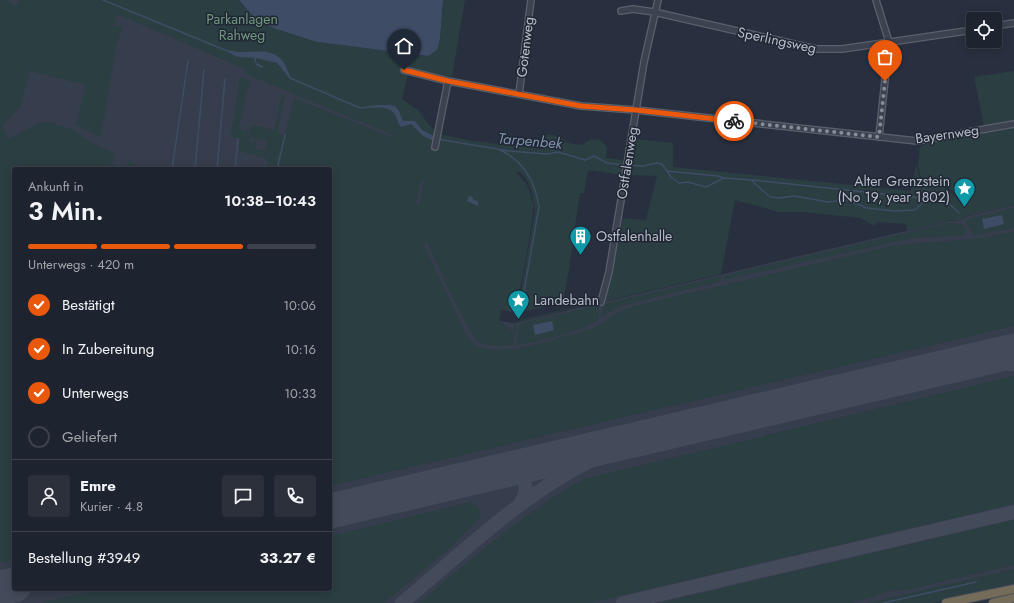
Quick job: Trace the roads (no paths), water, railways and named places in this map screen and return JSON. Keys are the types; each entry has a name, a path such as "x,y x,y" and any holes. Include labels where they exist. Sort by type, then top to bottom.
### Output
{"highway":[{"path":"946,603 1014,589"},
{"path":"993,603 1014,598"}],"street":[{"name":"Gotenweg","path":"519,94 530,0"},
{"name":"Ostfalenweg","path":"601,302 609,272 629,160 636,110 654,12 658,0"},
{"path":"876,0 889,42 879,137"},
{"name":"Sperlingsweg","path":"621,11 634,9 654,12 816,49 842,49 966,31"},
{"path":"1002,25 1014,23"},
{"name":"Bayernweg","path":"404,70 448,81 581,106 636,110 920,141 1014,124"},
{"path":"435,145 448,81"}],"water":[{"path":"239,0 443,0 440,39 437,50 428,56 317,42 276,29 256,20"},
{"path":"228,50 236,52 261,52 276,55 282,60 291,80 277,63 256,58 256,63 263,66 262,68 256,65 254,58 236,56"},
{"path":"377,105 395,106 403,121 415,121 422,130 435,137 434,141 423,136 411,124 402,127 399,125 395,115 390,110 383,108 371,108"},
{"path":"469,196 478,201 478,206 467,201"},
{"path":"1002,215 1004,224 984,229 982,219"},
{"path":"552,321 554,330 535,335 533,325"}],"waterway":[{"name":"Tarpenbek","path":"103,0 230,52"},
{"path":"172,167 188,61"},
{"path":"195,167 204,70"},
{"name":"Tarpenbek","path":"290,78 360,108 376,106"},
{"path":"217,167 225,79"},
{"path":"277,167 285,135"},
{"path":"235,167 238,139"},
{"name":"Tarpenbek","path":"437,139 509,151 547,154 558,152 585,160 594,156 607,163 625,165"},
{"path":"500,150 516,160 527,173 535,189 539,207 521,308"},
{"name":"Tarpenbek","path":"628,165 643,166 657,163 662,164 671,177 679,183 688,182 706,187 724,178 751,180 770,197 778,198 795,196 828,202 847,200 867,208 895,211 915,210 930,196 938,195 959,213"},
{"path":"667,171 718,176 724,178"},
{"path":"752,180 921,198"},
{"path":"883,603 976,582"}],"place":[{"name":"Alter Grenzstein (No 19, year 1802)","path":"965,208"},
{"name":"Ostfalenhalle","path":"581,256"},
{"name":"Landebahn","path":"518,320"}],"park label":[{"name":"Parkanlagen Rahweg","path":"242,28"}]}
